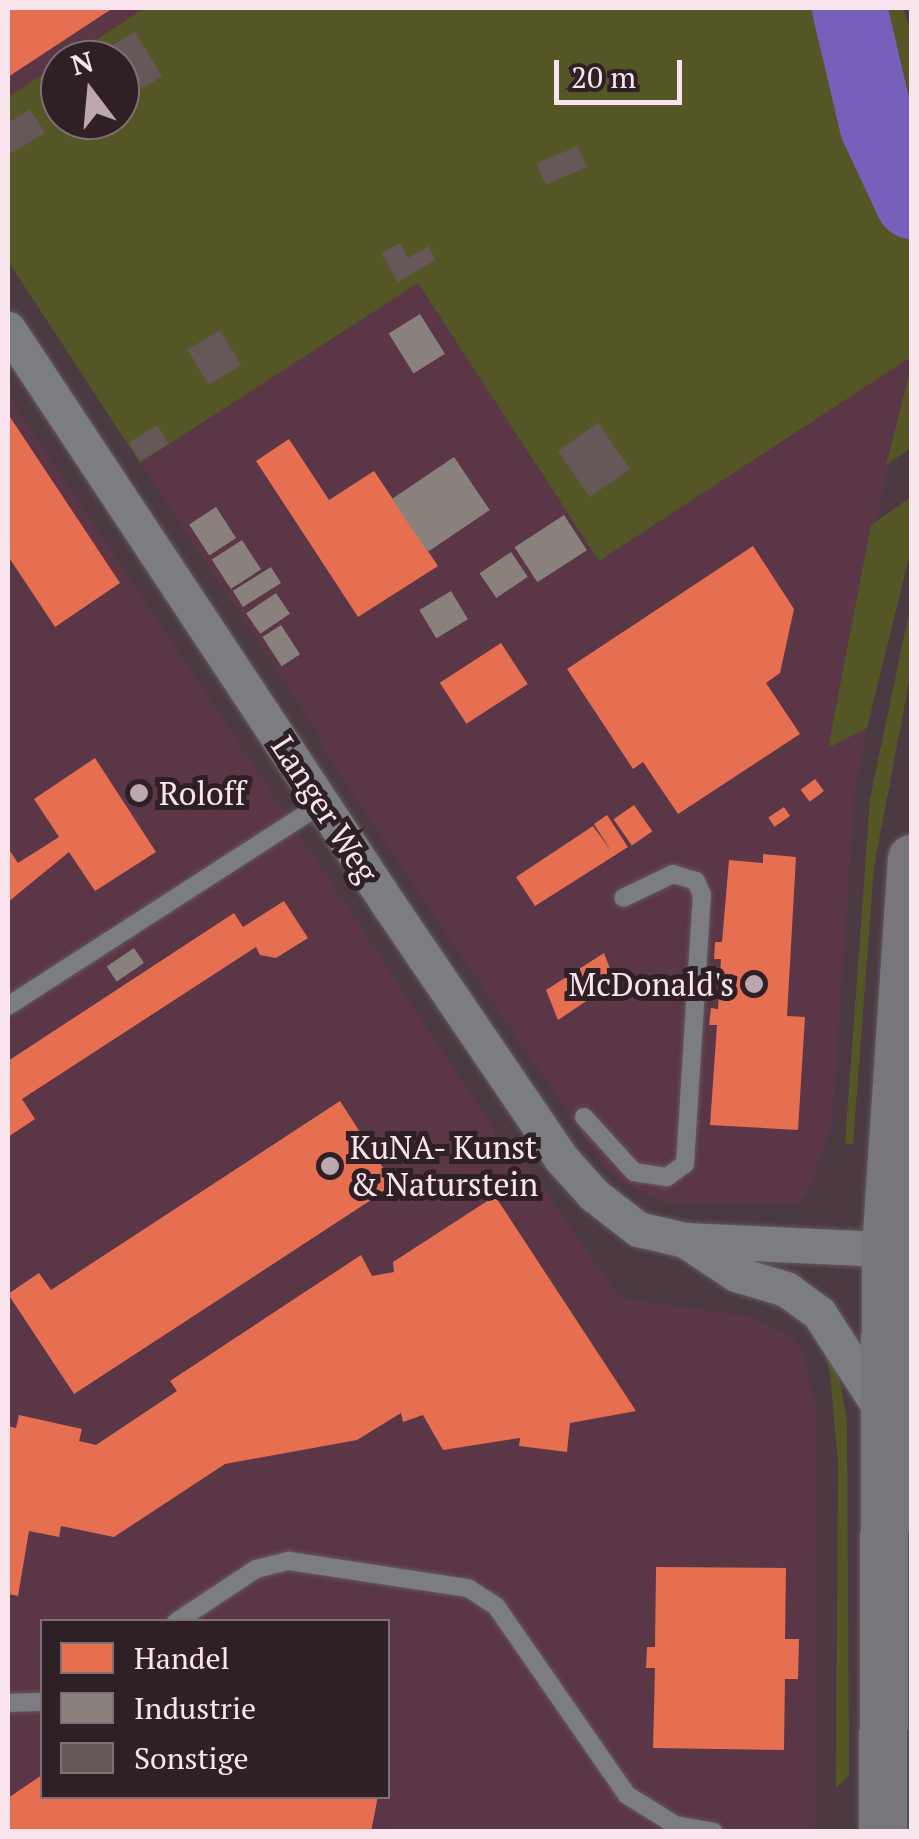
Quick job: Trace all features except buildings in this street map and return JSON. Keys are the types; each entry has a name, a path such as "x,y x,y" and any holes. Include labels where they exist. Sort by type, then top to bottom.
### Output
{"main road":[{"path":"883,1832 885,1416 899,1249 912,860"}],"street":[{"name":"Langer Weg","path":"8,329 560,1157 594,1195 638,1229 686,1240 899,1249"},
{"name":"Langer Weg","path":"686,1240 736,1274 786,1289 819,1314 885,1416"}],"lane":[{"path":"8,1006 322,804"},
{"path":"584,1117 634,1172 667,1177 685,1164 702,895 696,882 673,874 623,898"},
{"path":"181,1619 256,1570 289,1562 468,1588 496,1606 627,1795 675,1826 713,1832"},
{"path":"8,1702 40,1702"}],"shaded area":[{"path":"8,8 145,8 96,40 40,40 40,76 8,97"},
{"path":"145,8 903,8 911,33 911,357 599,561 418,283 140,463 8,261 8,97 40,76 40,140 140,140 140,40 96,40"},
{"path":"418,283 599,561 911,357 828,747 867,728 855,791 832,1124 807,1194 798,1202 666,1202 626,1185 603,1165 319,744 323,740 140,463"},
{"path":"911,366 911,448 886,465"},
{"path":"8,395 494,1128 494,1164 517,1151 621,1299 748,1316 794,1338 804,1354 816,1408 815,1831 8,1831"},
{"path":"911,497 911,549 867,728 828,748 871,525"},
{"path":"911,603 911,671 874,867 853,1144 845,1144 870,799"},
{"path":"819,1335 839,1377 847,1421 849,1775 836,1788 838,1463 830,1373"}],"waterway":[{"path":"849,8 877,126 912,201"}],"place":[{"name":"Roloff","path":"139,793"},
{"name":"McDonald's","path":"754,984"},
{"name":"KuNA- Kunst & Naturstein","path":"330,1166"}]}
